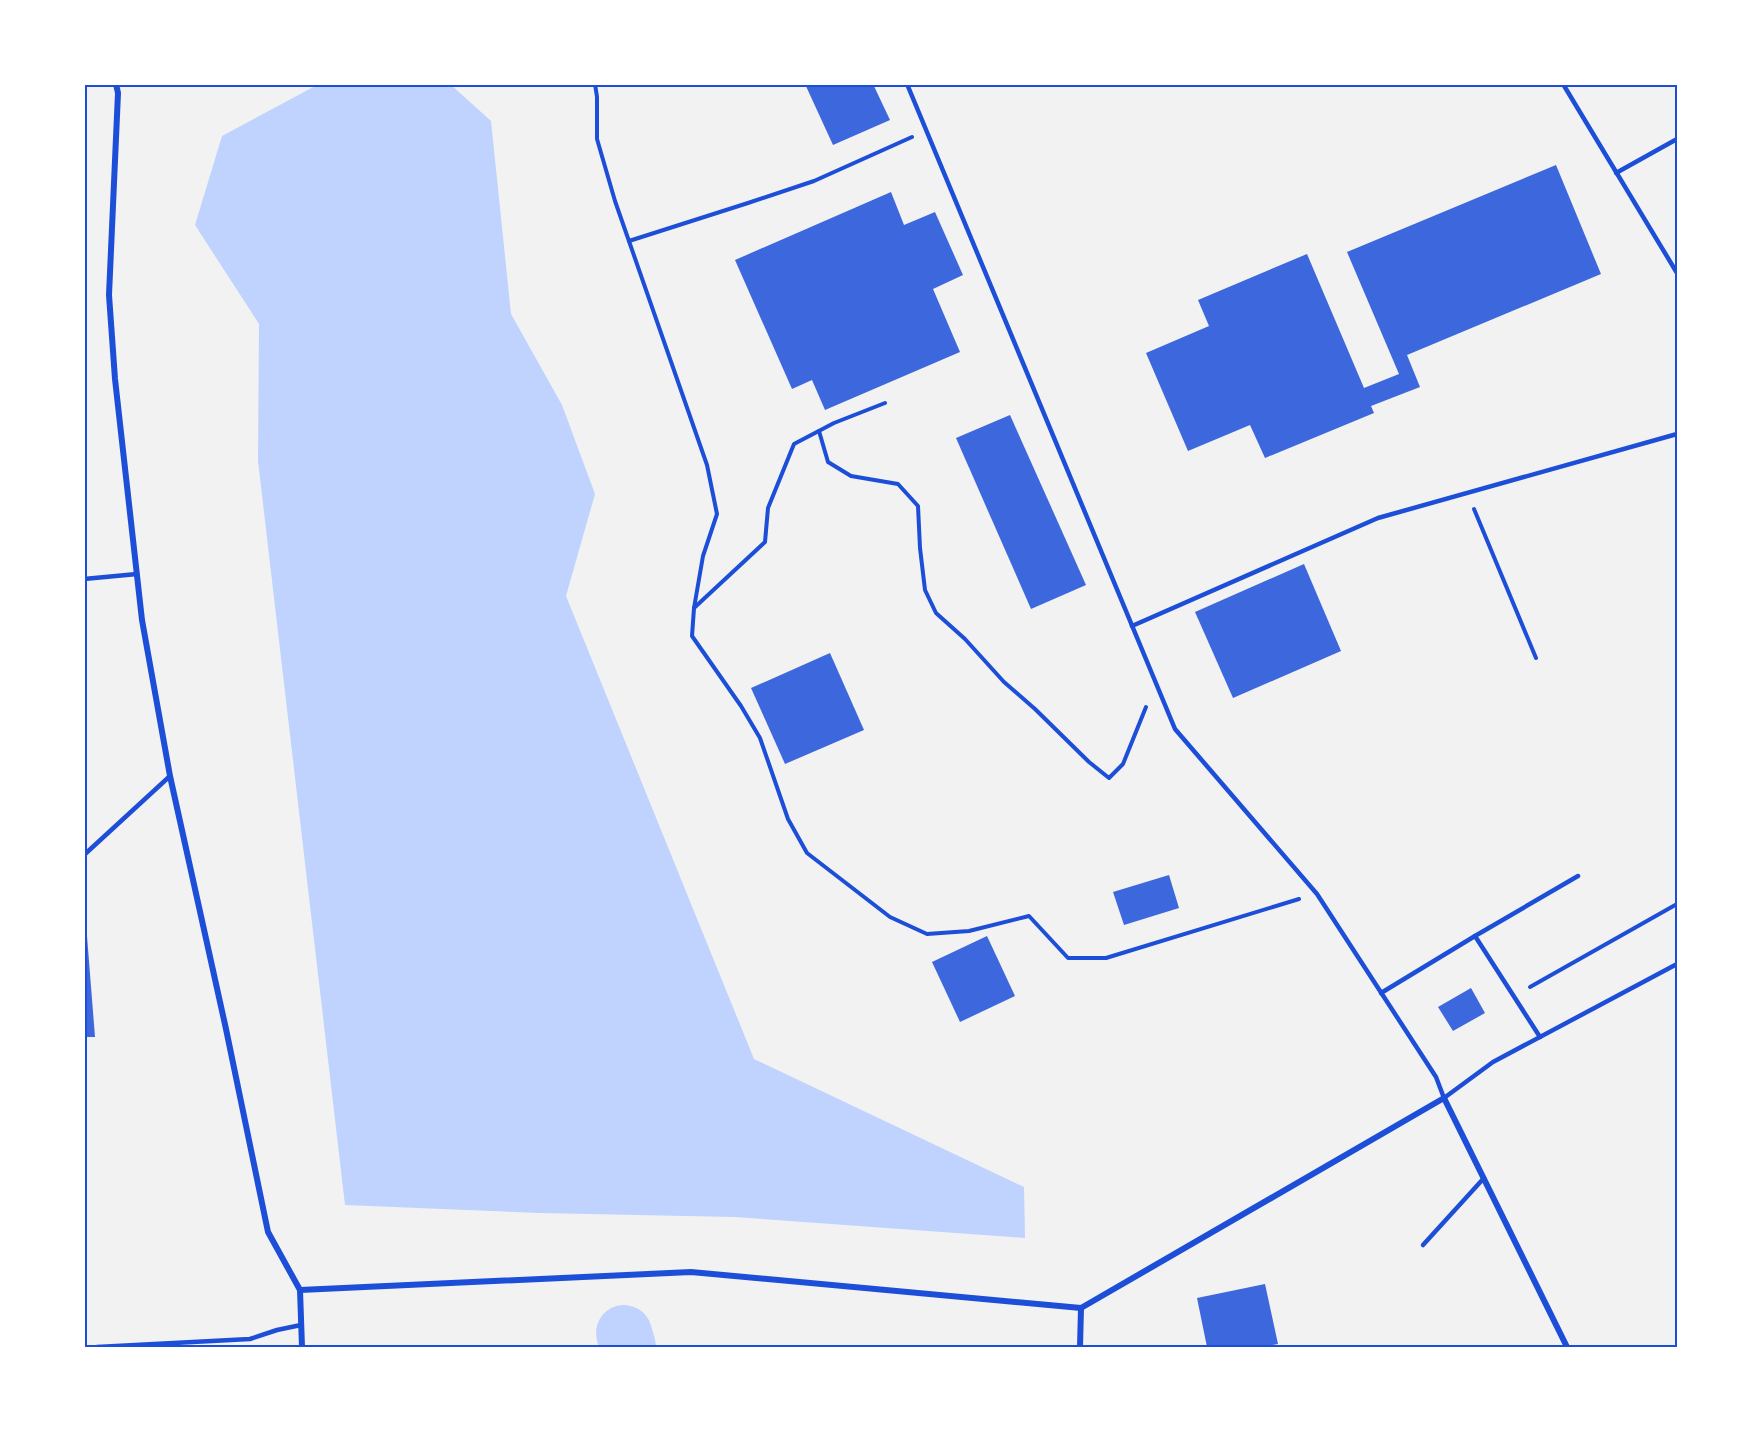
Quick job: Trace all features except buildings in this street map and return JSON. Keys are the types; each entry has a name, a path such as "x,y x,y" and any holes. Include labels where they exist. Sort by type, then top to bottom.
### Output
{"street":[{"path":"116,84 118,93 109,295 142,620 170,776 268,1232 300,1290 302,1347"},
{"path":"300,1290 691,1272 1081,1308 1444,1098 1567,1347"},
{"path":"1080,1347 1081,1308"}],"lane":[{"path":"907,84 1175,729 1317,894 1436,1077 1444,1098 1492,1062 1677,964"},
{"path":"1563,84 1677,273"},
{"path":"1616,173 1677,139"},
{"path":"1132,626 1378,518 1677,434"},
{"path":"84,579 137,574"},
{"path":"84,855 170,776"},
{"path":"1381,993 1578,876"},
{"path":"1475,936 1540,1037"},
{"path":"1423,1245 1484,1178"},
{"path":"97,1347 250,1339 301,1325"}],"path":[{"path":"595,84 597,139 615,201 707,465 717,514 703,556 694,608 692,636 741,706 760,738 788,819 807,853 890,916 927,934 969,931 1029,916 1068,958 1106,958 1317,894"},
{"path":"629,241 814,180 927,131"},
{"path":"694,608 765,542 768,508 794,444 834,423 885,402"},
{"path":"819,431 828,462 851,476 898,484 918,506 925,590 936,613 965,639 1004,682 1089,762 1109,777 1123,764 1156,683"},
{"path":"1467,492 1536,658"},
{"path":"1514,997 1677,904"}],"water":[{"path":"319,84 450,84 491,121 511,314 562,405 595,494 566,596 754,1059 1024,1187 1025,1238 735,1217 540,1213 345,1205 258,461 259,324 195,225 222,136"}],"waterway":[{"path":"624,1333 628,1347"}]}
